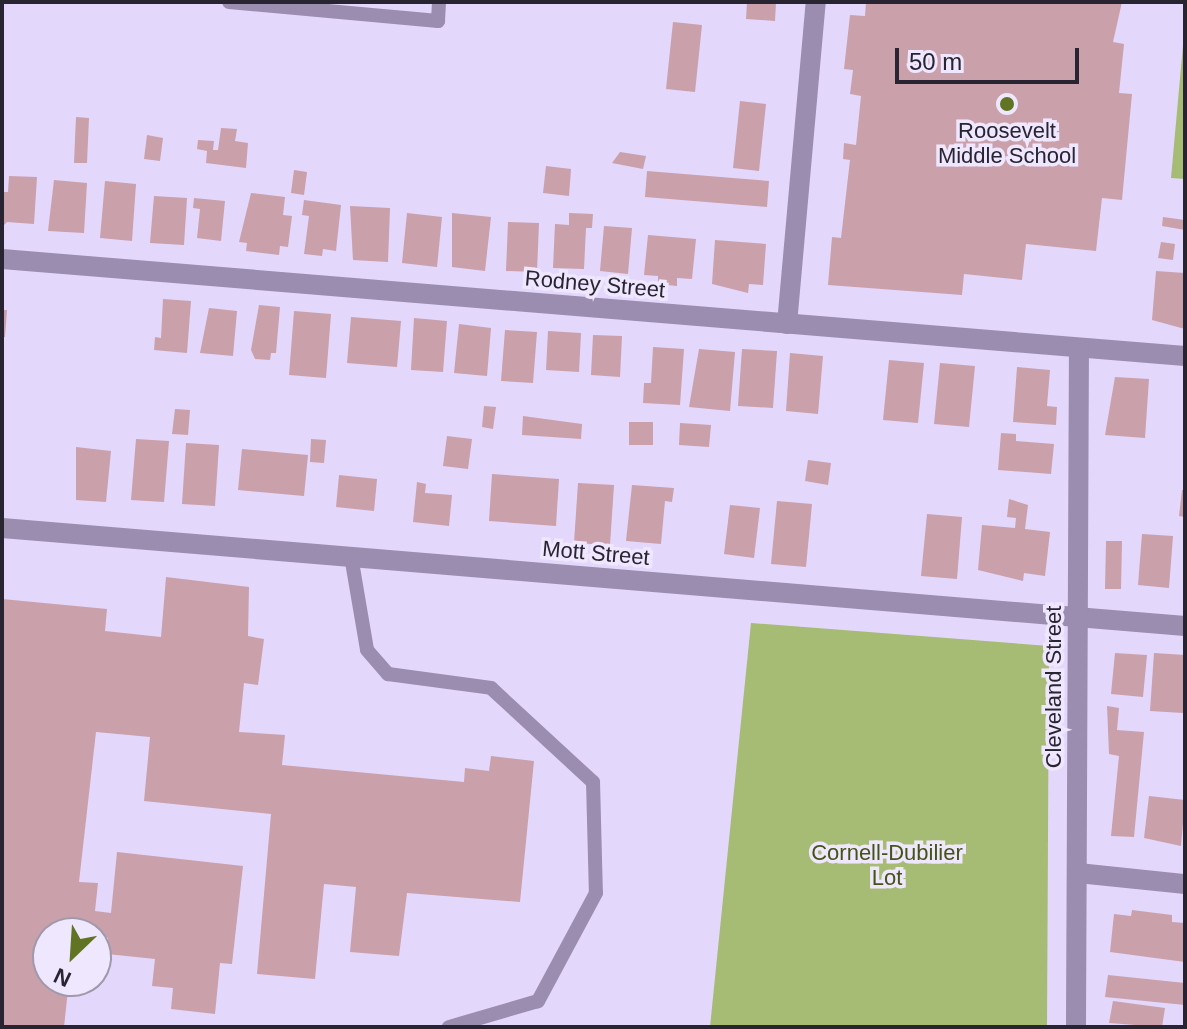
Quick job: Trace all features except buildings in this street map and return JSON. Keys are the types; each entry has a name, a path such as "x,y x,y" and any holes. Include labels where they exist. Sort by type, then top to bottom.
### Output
{"street":[{"path":"787,324 816,2"},
{"name":"Rodney Street","path":"2,259 1185,356"},
{"name":"Cleveland Street","path":"1076,1027 1079,348"},
{"name":"Mott Street","path":"2,528 1185,626"},
{"path":"1078,873 1185,884"}],"lane":[{"path":"229,2 438,21 439,2"},
{"path":"351,556 367,650 388,674 491,688 593,782 596,893 538,1001 449,1027"}],"green space":[{"path":"1185,23 1185,179 1171,178"},
{"name":"Cornell-Dubilier Lot","path":"751,623 1049,646 1047,1027 710,1027"}],"place":[{"name":"Roosevelt Middle School","path":"1007,104"}]}
